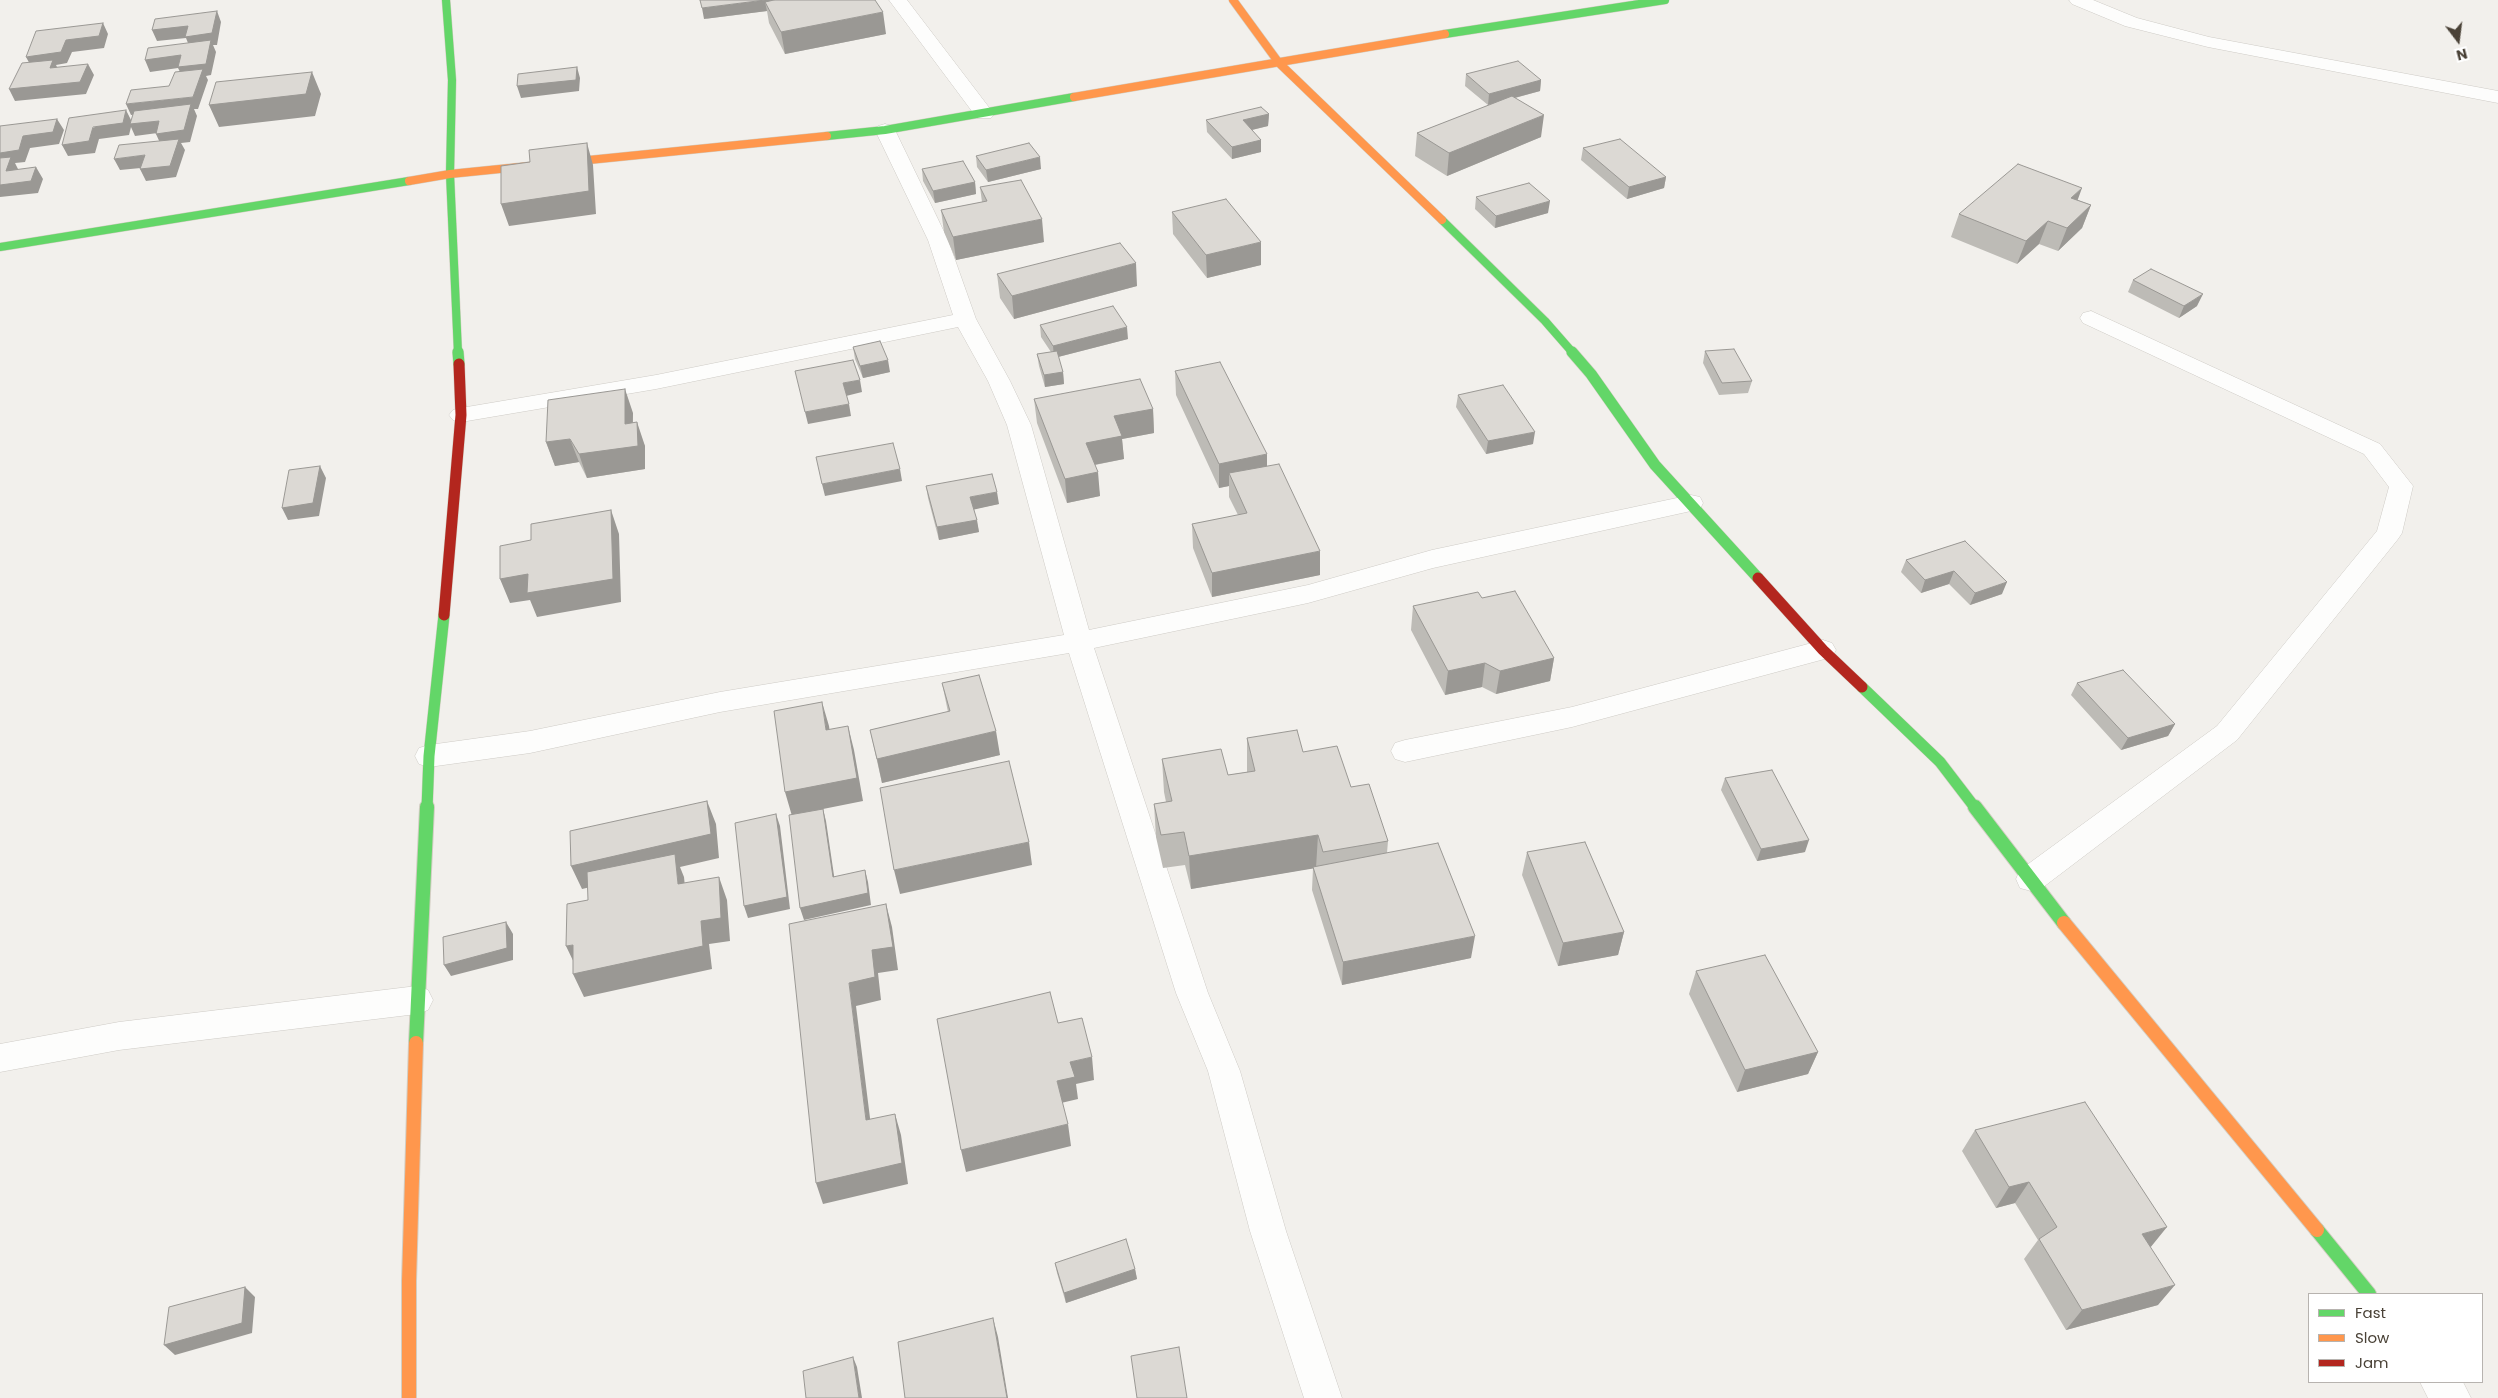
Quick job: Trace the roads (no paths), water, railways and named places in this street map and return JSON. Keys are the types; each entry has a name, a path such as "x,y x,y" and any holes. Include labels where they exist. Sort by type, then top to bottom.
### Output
{"street":[{"path":"409,1398 409,1281 417,1000 429,756 450,555 461,415 450,174 452,80 446,0"},
{"path":"898,0 984,114"},
{"path":"1233,0 1279,63 1414,195 1478,253 1545,321 1591,374 1655,465 1823,650 1940,762 2082,946 2250,1147 2368,1293"},
{"path":"0,247 450,174 886,130 1455,32 1665,0"},
{"path":"2078,0 2131,22 2208,42 2498,97"},
{"path":"886,130 938,240 965,319 999,381 1019,425 1080,642 1192,993 1224,1072 1268,1231 1323,1398"},
{"path":"2031,879 2227,733 2389,533 2401,486 2372,449 2092,318"},
{"path":"461,415 665,380 965,319"},
{"path":"429,756 530,742 720,702 1080,642 1308,594 1432,559 1691,503"},
{"path":"1405,751 1572,717 1823,650"},
{"path":"0,1058 119,1036 417,1000"},
{"path":"2440,1383 2452,1398"}]}
